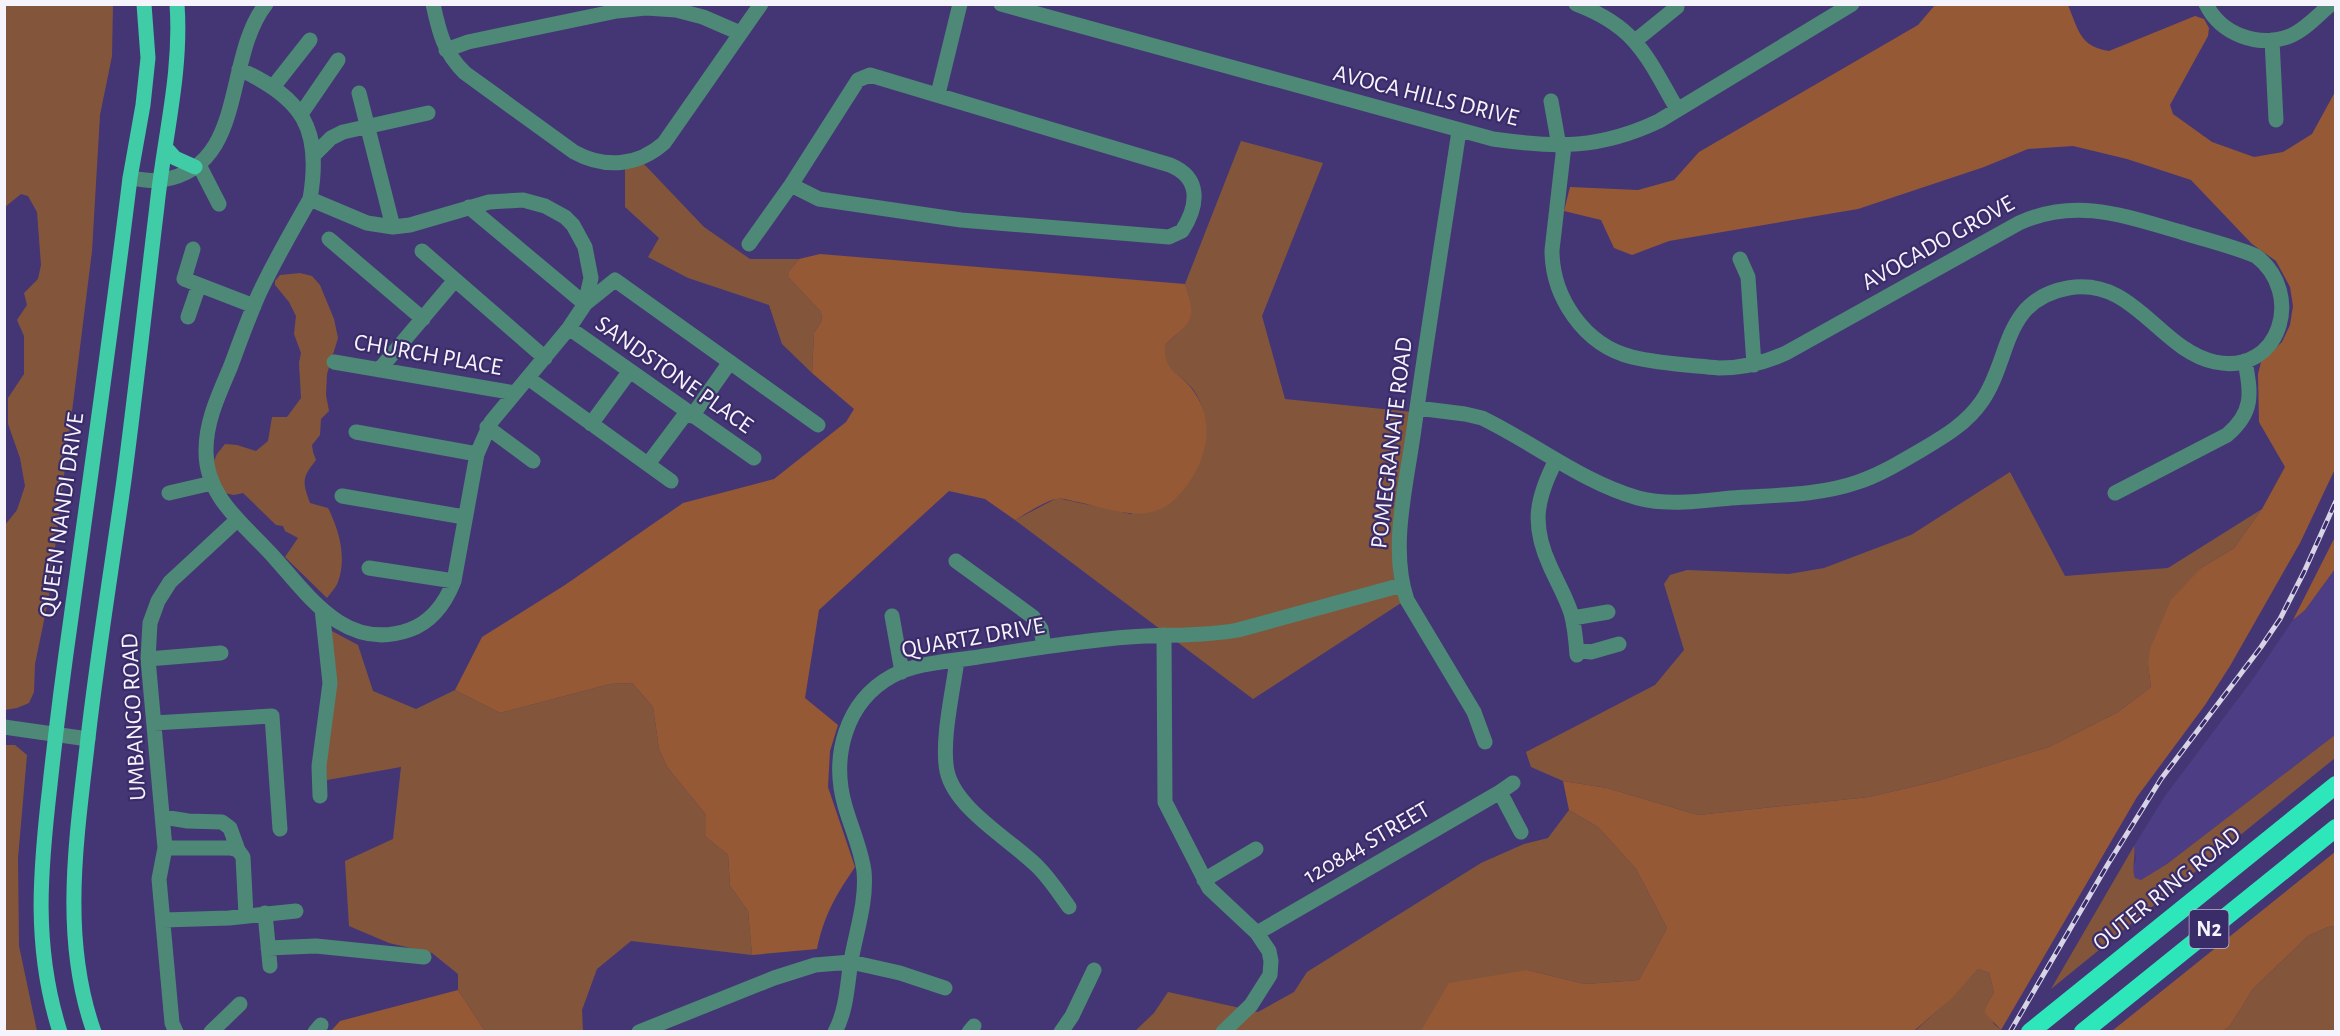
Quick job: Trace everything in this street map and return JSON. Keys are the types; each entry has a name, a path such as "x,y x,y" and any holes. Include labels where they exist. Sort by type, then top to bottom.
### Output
{"highway":[{"name":"OUTER RING ROAD","path":"2030,1032 2106,968 2336,785"},
{"name":"N2","path":"2083,1032 2336,828"}],"main road":[{"name":"QUEEN NANDI DRIVE","path":"60,1032 49,992 45,964 40,903 44,837 55,734 148,58 144,4"},
{"path":"94,1032 81,982 74,933 73,886 100,638 124,481 159,181 177,70 180,37 177,4"},
{"path":"165,147 176,158 197,166"}],"street":[{"path":"130,178 159,181 181,175 197,166 215,147 227,125 246,38 257,15 266,4"},
{"path":"433,4 439,34 446,50 465,73 574,152 603,163 624,163 642,158 664,143 760,4"},
{"path":"938,94 960,4"},
{"name":"AVOCA HILLS DRIVE","path":"1001,4 1460,131 1494,139 1561,146 1587,144 1634,133 1677,110 1851,4"},
{"path":"1576,4 1605,17 1622,28 1635,41 1677,110"},
{"path":"2206,4 2214,17 2240,36 2255,40 2272,40 2291,35 2331,4"},
{"path":"1635,41 1677,7"},
{"path":"446,50 468,42 594,15 646,8 676,10 703,17 741,33"},
{"path":"273,87 310,40"},
{"path":"2272,40 2276,120"},
{"path":"301,114 338,60"},
{"path":"238,69 273,87 301,114 311,139 314,155 310,199 254,306 209,423 207,466 212,483 228,510 322,609 345,627 366,634 405,631 418,627 439,610 454,581 477,454 487,427 569,328 585,304 615,280 818,425"},
{"path":"749,244 862,77 876,75 1184,170 1191,180 1194,197 1185,227 1179,234 1169,237 962,220 819,199 791,185"},
{"path":"359,93 393,227"},
{"name":"AVOCADO GROVE","path":"1551,101 1561,146 1552,261 1558,290 1566,307 1594,338 1631,357 1719,368 1754,365 1786,353 2019,223 2042,214 2091,210 2119,214 2245,251 2264,262 2280,288 2282,315 2277,333 2266,347 2245,361"},
{"path":"314,155 336,135 428,113"},
{"name":"POMEGRANATE ROAD","path":"1460,131 1417,408 1399,553 1402,585 1407,600 1474,712 1485,742"},
{"path":"197,166 219,204"},
{"path":"310,199 367,223 393,227 410,225 501,200 523,200 545,206 565,217 579,235 588,259 591,278 585,304"},
{"path":"469,207 585,304"},
{"path":"330,239 423,320"},
{"path":"193,249 183,278 254,306"},
{"path":"422,251 544,358"},
{"path":"1740,259 1748,277 1754,365"},
{"path":"380,370 455,280"},
{"path":"188,317 199,285"},
{"path":"1417,408 1482,418 1556,460 1621,492 1654,501 1684,502 1821,491 1857,483 1884,472 1948,434 1966,420 1982,401 1992,384 2009,335 2021,315 2046,295 2073,287 2101,289 2131,304 2185,348 2200,357 2218,363 2245,361 2250,398 2246,413 2227,435 2115,493"},
{"name":"SANDSTONE PLACE","path":"569,328 754,458"},
{"name":"CHURCH PLACE","path":"334,362 515,393"},
{"path":"648,464 730,362"},
{"path":"591,424 630,371"},
{"path":"528,378 671,481"},
{"path":"487,427 533,461"},
{"path":"356,432 477,454"},
{"path":"1556,460 1538,507 1538,531 1550,566 1573,618 1577,653 1591,652 1619,644"},
{"path":"169,493 212,483"},
{"path":"342,496 464,517"},
{"name":"UMBANGO ROAD","path":"176,1032 172,1023 159,879 165,849 148,659 150,623 170,582 237,520"},
{"path":"956,561 1021,606 1033,617 1041,629 1044,647"},
{"path":"369,568 454,581"},
{"name":"QUARTZ DRIVE","path":"836,1032 844,1010 865,884 860,852 844,803 840,781 841,745 851,716 883,681 902,672 933,663 1044,647 1238,630 1402,585"},
{"path":"321,796 319,766 330,683 322,609"},
{"path":"1573,618 1608,612"},
{"path":"892,616 902,672"},
{"path":"1164,635 1164,795 1167,809 1203,880 1218,898 1257,933 1269,951 1272,967 1265,984 1251,1005 1223,1032"},
{"path":"148,659 221,653"},
{"path":"957,660 945,757 950,781 966,804 1038,867 1069,907"},
{"path":"154,723 272,716 280,829"},
{"path":"4,727 88,739"},
{"name":"120844 STREET","path":"1257,933 1513,783"},
{"path":"1500,792 1521,832"},
{"path":"163,817 177,820 222,822 230,828 243,857 246,915"},
{"path":"165,849 231,848 238,850"},
{"path":"1203,880 1256,849"},
{"path":"164,920 229,918 296,911"},
{"path":"265,913 270,966"},
{"path":"268,948 316,946 424,957"},
{"path":"639,1032 796,970 815,965 851,962 900,973 945,988"},
{"path":"1061,1032 1072,1016 1094,970"},
{"path":"211,1032 240,1004"}],"shaded area":[{"path":"5,4 113,5 112,56 100,115 92,251 49,596 35,664 34,692 29,703 5,710 5,525 17,510 25,486 20,458 8,424 8,398 24,374 24,336 17,320 27,305 24,293 38,279 41,265 37,212 28,196 21,194 5,207"},
{"path":"1935,5 2068,5 2081,36 2092,46 2109,51 2195,16 2204,19 2209,28 2208,36 2170,105 2173,114 2212,142 2254,157 2283,152 2312,134 2335,92 2335,469 2300,543 2230,666 2205,705 2137,797 2001,1030 1985,1013 1986,1006 1994,992 1989,973 1978,969 1952,998 1914,1031 1421,1031 1449,983 1527,970 1585,984 1639,980 1667,928 1636,869 1598,827 1569,810 1563,781 1607,788 1698,815 1869,797 1937,781 2049,747 2118,712 2151,687 2148,665 2150,649 2171,600 2201,568 2234,548 2262,509 2285,467 2259,422 2258,374 2261,362 2282,342 2290,325 2293,306 2290,287 2276,261 2252,244 2191,180 2127,159 2073,146 2028,149 1984,167 1858,209 1669,241 1632,255 1614,248 1601,220 1564,211 1570,187 1638,190 1674,180 1699,152 1918,25"},
{"path":"1241,141 1323,163 1262,316 1285,399 1412,412 1393,563 1394,580 1401,603 1253,699 1015,520 1057,498 1131,514 1206,424 1198,396 1187,382 1169,366 1164,355 1164,346 1189,319 1189,296 1185,284"},
{"path":"643,163 704,227 750,259 799,259 789,271 789,278 821,312 822,320 814,333 812,373 782,344 769,305 688,278 648,257 659,238 625,207 625,167"},
{"path":"820,254 1185,284 1191,306 1190,319 1181,331 1165,345 1165,354 1169,366 1187,383 1200,403 1207,432 1200,462 1185,488 1164,508 1152,512 1128,513 1058,499 1015,520 985,499 949,491 819,610 805,698 838,725 830,751 828,787 855,867 832,906 823,926 817,949 752,955 748,911 730,886 728,855 706,837 706,815 667,767 659,749 653,707 632,683 610,684 500,713 455,690 482,637 565,585 683,503 774,479 846,422 854,409 812,373 814,333 822,320 821,312 789,278 789,271 799,259"},
{"path":"300,273 312,276 320,285 334,319 338,338 327,374 326,395 329,411 321,419 320,435 312,445 316,460 305,480 310,503 328,508 342,553 341,573 337,584 327,598 285,557 298,538 285,531 283,526 276,525 243,493 234,495 224,493 212,465 225,444 256,451 268,441 272,417 287,417 301,398 299,363 301,353 294,334 296,316 289,302 275,285 280,275"},
{"path":"2010,472 2065,576 2168,568 2262,509 2234,548 2201,568 2148,665 2151,687 2118,712 2049,747 1937,781 1869,797 1698,815 1607,788 1563,781 1531,767 1526,752 1655,685 1684,650 1664,584 1670,575 1687,570 1789,574 1824,568 1911,535"},
{"path":"2335,537 2335,569 2305,610 2293,620"},
{"path":"2335,569 2335,735 2167,864 2141,880 2135,878 2132,871 2136,858 2134,846 2165,796 2253,679 2293,620 2305,610"},
{"path":"330,630 358,645 373,691 416,709 455,690 500,713 610,684 632,683 653,707 659,749 667,767 706,815 706,837 728,855 730,886 748,911 752,955 631,941 597,969 582,1010 583,1031 485,1031 458,990 458,974 432,953 389,943 349,926 345,861 393,839 401,767 327,780 324,750"},
{"path":"2335,735 2335,758 2051,989 2134,846 2134,874 2135,878 2141,880 2167,864"},
{"path":"5,745 15,745 27,755 18,858 19,946 37,1031 5,1031"},
{"path":"1569,810 1598,827 1636,869 1667,928 1639,980 1585,984 1527,970 1421,1031 1134,1032 1154,1013 1168,992 1258,1012 1294,992 1307,972 1481,863 1524,844 1548,838"},
{"path":"2335,852 2335,926 2308,936 2253,989 2230,1026 2221,1032 2112,1031"},
{"path":"2335,926 2335,1031 2221,1032 2230,1026 2253,989 2308,936"},
{"path":"1978,969 1989,973 1994,992 1986,1006 1994,1024 2001,1030 1914,1032 1951,998"},
{"path":"458,990 485,1031 331,1031 340,1021"}],"railway":[{"path":"2010,1032 2108,864 2161,779 2280,619 2336,501"}]}
